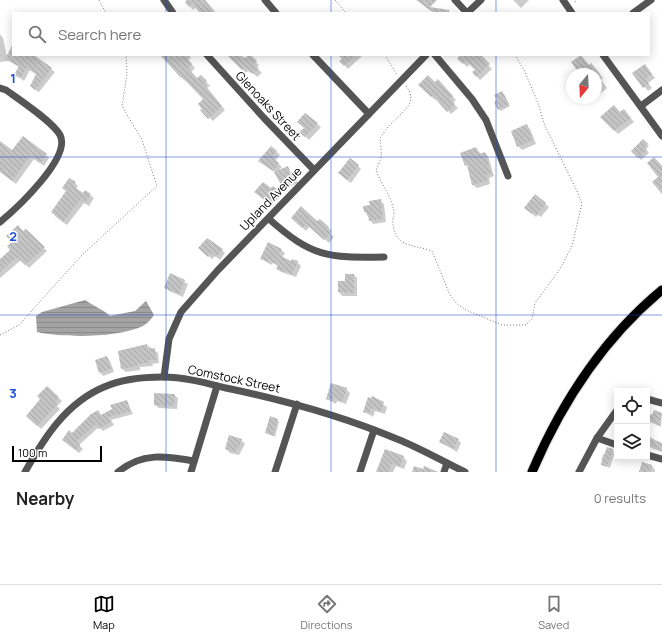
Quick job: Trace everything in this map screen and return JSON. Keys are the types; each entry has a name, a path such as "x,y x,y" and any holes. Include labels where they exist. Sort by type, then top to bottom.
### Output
{"main road":[{"path":"532,472 545,441 580,382 604,350 629,321 662,290"}],"street":[{"path":"164,0 172,12"},
{"path":"265,0 275,12"},
{"path":"455,0 466,12"},
{"path":"468,12 481,0"},
{"path":"562,0 571,12"},
{"path":"634,12 651,0"},
{"name":"Glenoaks Street","path":"208,56 314,170"},
{"path":"314,56 369,114"},
{"name":"Upland Avenue","path":"164,377 169,339 181,312 314,170 369,114 404,83 425,56"},
{"path":"436,56 472,99 486,120 508,176"},
{"path":"604,56 662,136"},
{"path":"0,88 6,90 53,127 60,136 62,148 46,174 28,195 0,222"},
{"path":"640,106 662,90"},
{"path":"269,219 302,245 321,253 335,256 384,257"},
{"name":"Comstock Street","path":"25,472 43,440 54,426 92,393 104,387 125,381 164,377 217,386 297,404 397,439 465,472"},
{"path":"191,472 217,386"},
{"path":"650,400 662,403"},
{"path":"275,472 297,404"},
{"path":"579,472 597,438 614,414"},
{"path":"360,472 374,430"},
{"path":"597,438 614,444"},
{"path":"650,455 662,459"},
{"path":"118,472 132,462 153,456 194,461"},
{"path":"444,472 447,463"}],"path":[{"path":"99,0 105,12"},
{"path":"335,0 345,12"},
{"path":"0,335 19,325 82,256 157,186 142,140 122,106 127,74 126,56"},
{"path":"386,56 411,94 411,102 408,108 392,122 380,138 382,149 381,162 376,170 388,193 394,214 392,221 398,239 406,244 423,247 432,251 450,295 466,310 502,325 526,325 532,319 535,304 560,269 572,246 582,204 545,126 538,103 524,70 516,56"}],"shaded area":[{"path":"85,300 110,316 135,311 146,301 154,315 143,326 119,333 76,336 37,332 36,316 42,312"}],"building":[{"path":"187,0 205,0 215,12 199,12 192,4 189,7 185,2"},
{"path":"416,0 437,0 430,7 449,10 449,12 433,12"},
{"path":"12,46 12,56 35,56 52,68 35,90 30,86 36,74 27,68 20,78 14,75 19,66 5,59"},
{"path":"161,56 185,56 192,64 188,68 197,78 201,75 207,81 204,84 222,106 208,119 200,110 202,109 198,104 203,99 182,77 181,78"},
{"path":"228,56 242,56 244,58 252,56 257,61 254,64 259,69 253,74 248,69 246,70 244,68 242,70"},
{"path":"339,56 355,56 344,66 339,61 342,59"},
{"path":"459,56 482,56 490,64 476,77 472,72 475,70 466,61 463,64 457,59"},
{"path":"582,56 589,65 591,63 595,68 576,68 571,62"},
{"path":"645,64 652,74 645,79 649,84 643,88 632,73"},
{"path":"428,75 435,82 438,79 453,96 450,99 455,104 447,112 433,96 431,97 418,85"},
{"path":"502,91 509,104 498,110 494,102 497,100 494,95"},
{"path":"614,105 620,112 624,109 631,118 614,131 600,117"},
{"path":"305,113 318,123 305,137 299,132 304,128 297,122"},
{"path":"527,124 533,140 517,147 511,131"},
{"path":"23,136 47,154 40,163 30,156 12,181 0,172 0,141 12,150"},
{"path":"643,139 648,144 644,147 647,150 638,158 631,151"},
{"path":"271,146 277,151 272,157 279,163 273,171 258,161"},
{"path":"476,147 479,154 485,152 491,173 486,175 488,180 472,185 467,165 465,166 460,153"},
{"path":"654,157 662,166 662,194 652,182 658,177 647,163"},
{"path":"350,158 359,165 347,180 338,173"},
{"path":"288,166 291,174 293,173 296,179 281,185 274,172"},
{"path":"69,178 76,182 73,186 83,193 85,190 91,194 85,203 80,200 63,222 51,212 66,191 62,188"},
{"path":"263,182 271,188 273,186 279,190 273,198 271,197 267,202 254,192"},
{"path":"535,194 546,203 537,215 534,212 532,214 524,208"},
{"path":"381,199 383,219 369,221 368,212 364,212 363,206 370,205 369,201"},
{"path":"301,206 317,221 320,219 329,227 327,229 331,233 324,240 306,224 302,228 291,218"},
{"path":"18,225 23,231 26,229 45,247 25,265 17,257 0,272 0,259 10,250 7,246 12,242 6,236"},
{"path":"207,238 223,249 216,257 211,253 208,257 198,248"},
{"path":"268,242 282,249 279,255 291,261 292,259 298,261 292,274 276,269 278,265 269,260 268,262 260,259"},
{"path":"170,273 185,280 179,294 164,288"},
{"path":"345,274 354,274 354,293 338,292 338,281 345,281"},
{"path":"147,344 147,349 155,348 156,360 149,360 149,363 137,364 137,366 121,369 118,351"},
{"path":"107,356 111,369 99,373 95,360"},
{"path":"331,383 347,388 342,401 333,398 332,401 326,399"},
{"path":"47,386 59,397 55,402 57,405 37,426 26,416 40,399 37,396"},
{"path":"154,393 175,394 174,406 154,405"},
{"path":"372,396 384,402 381,411 371,408 369,414 363,412 368,397 371,398"},
{"path":"127,400 131,411 108,417 111,422 99,429 96,424 76,442 80,445 76,450 62,440 69,430 72,433 91,414 98,410 101,415 112,409 110,405"},
{"path":"654,410 662,413 659,425 650,422 650,414 652,415"},
{"path":"270,416 278,419 273,436 265,433"},
{"path":"444,432 459,439 453,449 439,442"},
{"path":"229,435 242,439 239,448 237,447 235,452 225,449"},
{"path":"651,439 662,443 662,451 650,447"},
{"path":"607,447 613,449 607,467 601,465 603,454 604,455"},
{"path":"385,449 404,456 400,466 392,463 389,472 376,472"},
{"path":"642,462 652,465 650,472 639,472"},
{"path":"414,466 423,469 424,466 438,472 412,472"}]}
